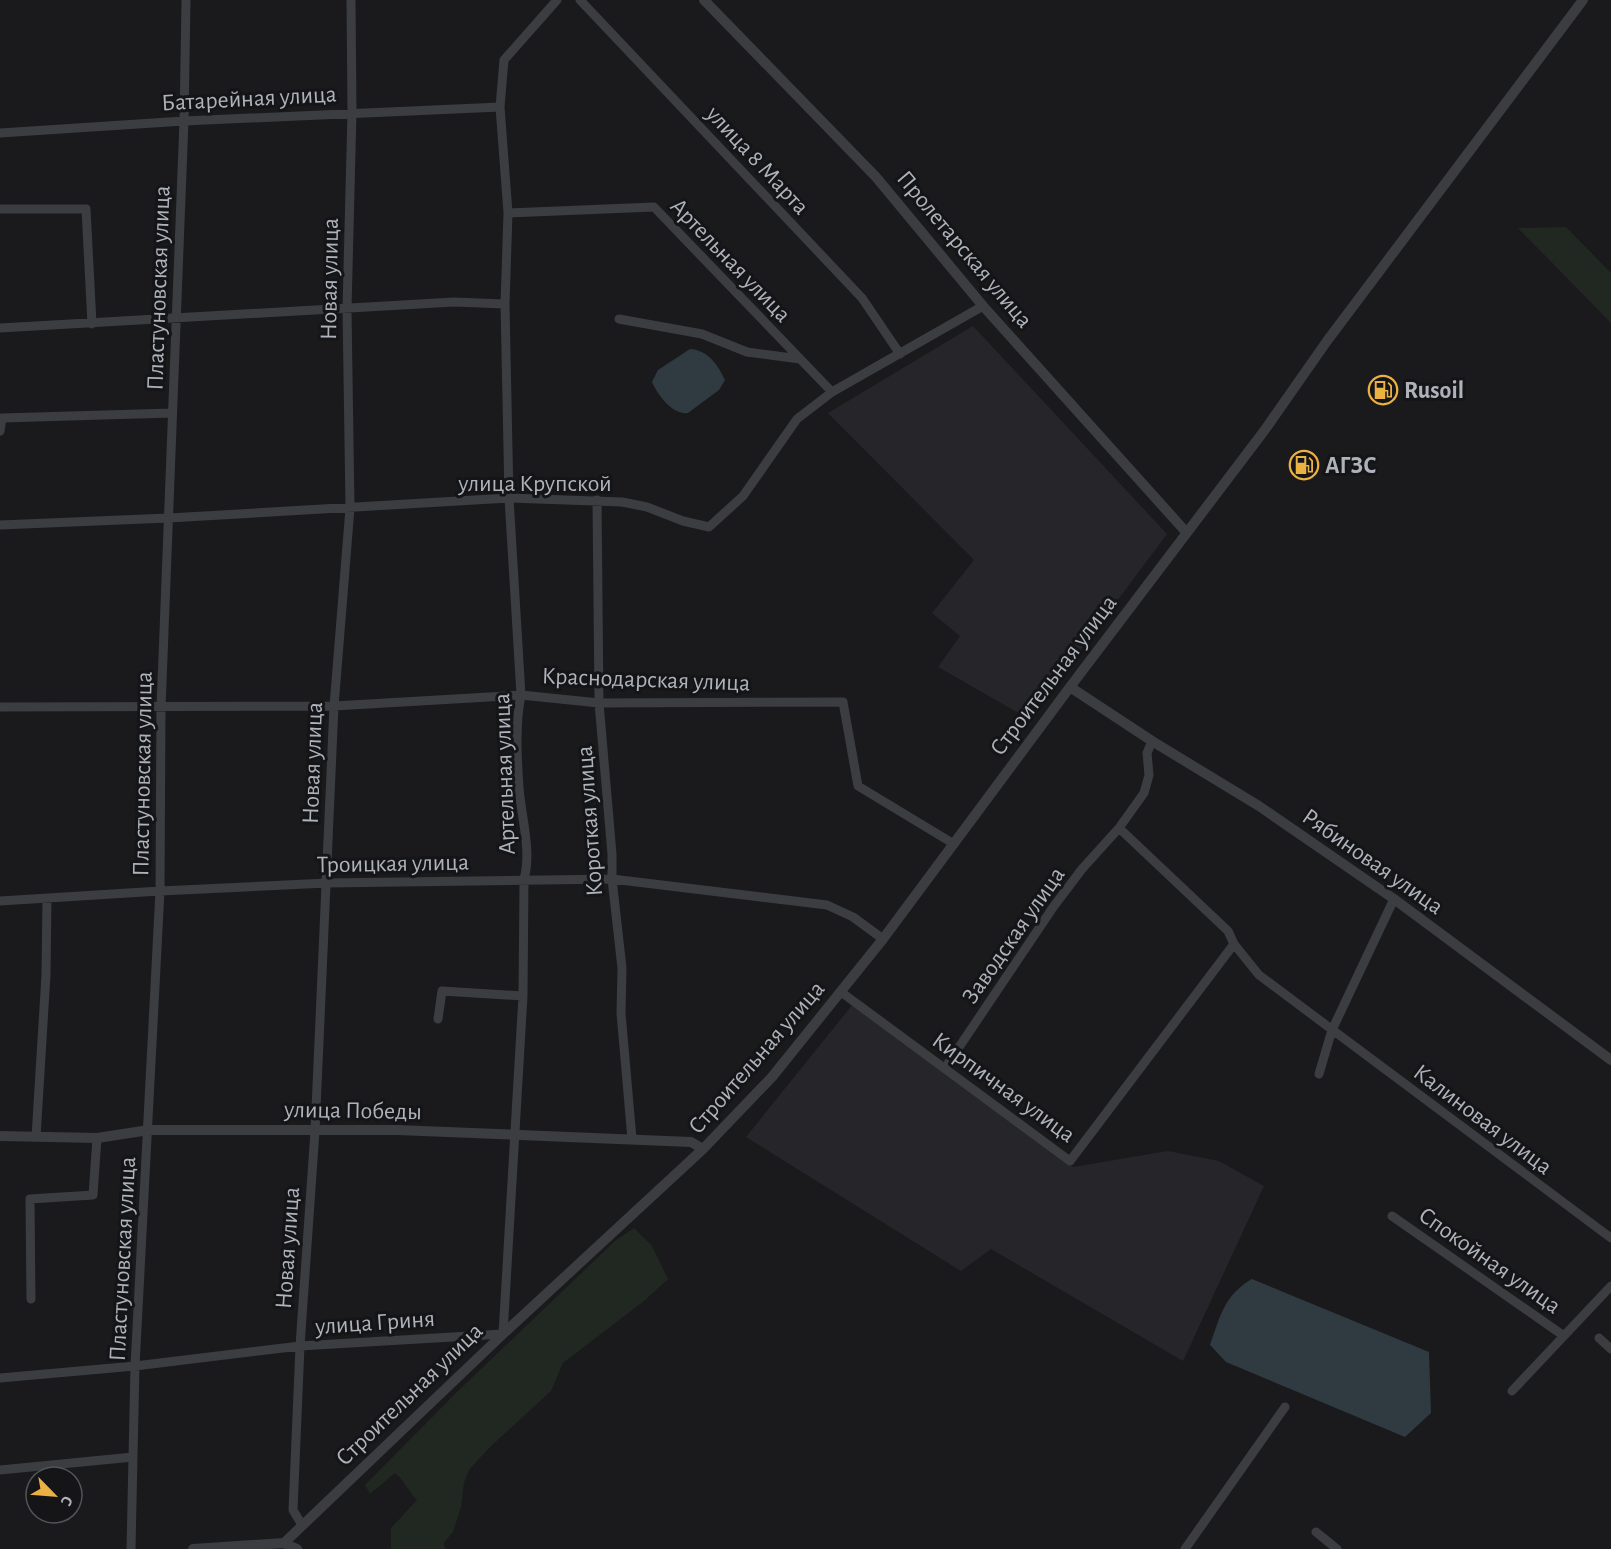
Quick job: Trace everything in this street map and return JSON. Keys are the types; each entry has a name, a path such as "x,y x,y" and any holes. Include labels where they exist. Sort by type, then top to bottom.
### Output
{"street":[{"name":"Пластуновская улица","path":"131,1549 135,1366 160,891 161,708 184,121 186,0"},
{"name":"Новая улица","path":"302,1525 292,1510 300,1346 315,1131 334,706 350,508 347,309 352,112 351,0"},
{"name":"Артельная улица","path":"503,1334 523,996 524,879 527,868 524,811 519,789 518,709 521,695 509,498 505,304 508,213 500,107 504,60 558,0"},
{"name":"улица 8 Марта","path":"580,0 862,298 900,354"},
{"name":"Пролетарская улица","path":"704,0 876,177 982,306 1186,532"},
{"name":"Строительная улица","path":"286,1546 302,1525 503,1334 703,1149 772,1077 883,939 1583,0"},
{"name":"Батарейная улица","path":"0,134 184,121 500,107"},
{"name":"Артельная улица","path":"508,213 654,207 832,392"},
{"path":"0,209 86,209 92,324"},
{"path":"0,328 454,302 505,304"},
{"name":"улица Крупской","path":"0,525 169,518 509,498 622,502 647,507 683,521 710,526 743,496 797,419 832,392 982,306"},
{"path":"619,319 702,334 747,352 800,359"},
{"path":"0,431 2,418 172,413"},
{"name":"Короткая улица","path":"597,500 599,703 612,854 612,879 622,968 621,1013 632,1139"},
{"name":"Рябиновая улица","path":"1070,687 1258,806 1394,899 1611,1059"},
{"name":"Краснодарская улица","path":"0,707 334,706 521,695 599,703 843,702 858,786 954,844"},
{"name":"Заводская улица","path":"945,1068 1054,906 1119,828 1144,793 1149,775 1148,753 1152,741"},
{"name":"Калиновая улица","path":"1119,828 1228,930 1234,944 1258,975 1611,1238"},
{"name":"Троицкая улица","path":"0,901 327,883 612,879 827,905 853,917 883,939"},
{"path":"36,1137 46,975 46,899"},
{"path":"1319,1074 1332,1030 1394,899"},
{"name":"Кирпичная улица","path":"841,992 1070,1161 1234,944"},
{"path":"438,1019 442,990 523,996"},
{"name":"улица Победы","path":"0,1136 97,1138 149,1130 397,1130 692,1142 703,1149"},
{"path":"30,1299 30,1199 93,1195 97,1138"},
{"name":"Спокойная улица","path":"1392,1216 1564,1336"},
{"path":"1512,1391 1611,1286"},
{"name":"улица Гриня","path":"0,1378 135,1366 300,1346 503,1334"},
{"path":"1599,1338 1611,1349"},
{"path":"1185,1549 1285,1407"},
{"path":"0,1470 133,1457"},
{"path":"1316,1532 1337,1549"},
{"path":"194,1549 286,1546 297,1549"}],"shaded area":[{"path":"1566,227 1611,273 1611,323 1518,228"},
{"path":"973,326 1167,534 1029,719 938,667 960,636 932,613 974,560 828,413"},
{"path":"690,349 702,352 712,359 725,380 719,390 688,413 682,413 666,403 652,382 658,370"},
{"path":"853,1004 1073,1167 1168,1151 1219,1161 1264,1186 1183,1361 991,1249 961,1271 746,1137"},
{"path":"634,1228 652,1246 668,1279 644,1301 563,1363 551,1391 490,1447 469,1470 453,1532 443,1544 446,1549 391,1549 391,1528 417,1500 395,1473 370,1494 365,1485 458,1391 615,1241"},
{"path":"1252,1279 1429,1352 1431,1413 1405,1437 1226,1362 1210,1345 1220,1316 1229,1300 1235,1292"}],"place":[{"name":"Rusoil","path":"1383,390"},
{"name":"АГЗС","path":"1304,465"}]}
